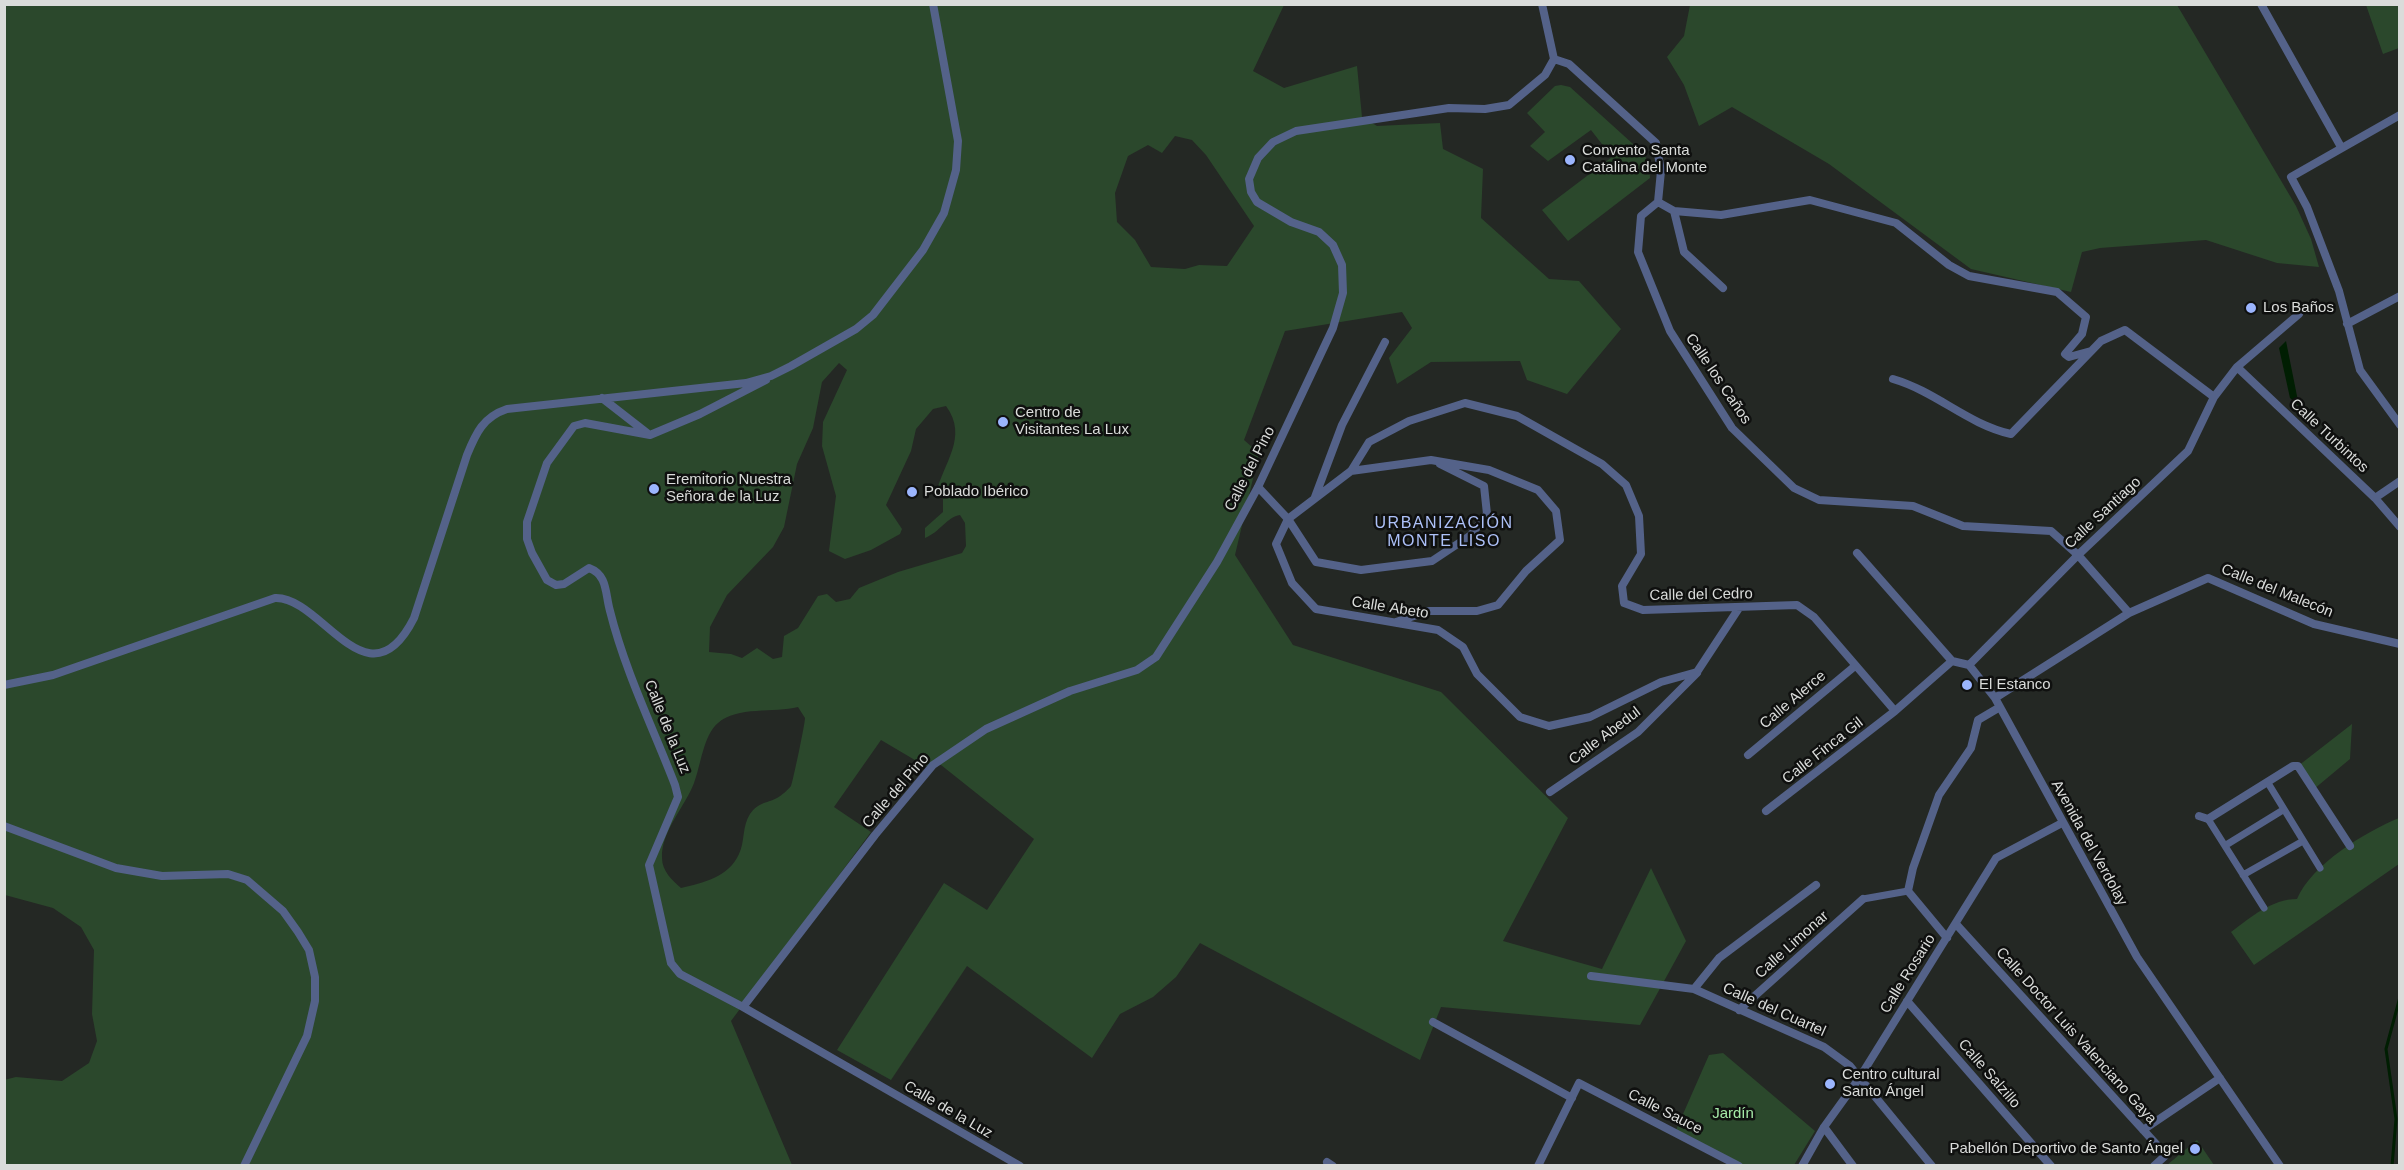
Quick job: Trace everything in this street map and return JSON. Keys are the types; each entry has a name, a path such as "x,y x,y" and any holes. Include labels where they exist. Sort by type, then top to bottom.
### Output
{"street":[{"path":"602,399 650,435 758,386 771,376 856,329 873,315 923,250 944,213 956,170 958,141 933,4"},
{"path":"1542,4 1554,59 1569,64 1656,143 1661,171 1658,202 1674,211 1721,215 1810,200 1896,223 1949,265 1969,276 2057,292 2086,317 2082,334 2065,354 2069,357 2091,351"},
{"path":"2261,4 2341,147"},
{"name":"Calle del Pino","path":"743,1006 875,835 933,765 986,729 1070,691 1137,670 1156,657 1217,562 1258,487 1333,328 1343,293 1342,265 1333,245 1319,232 1291,222 1257,202 1251,192 1250,179 1258,158 1273,142 1296,131 1449,108 1485,109 1509,105 1545,75 1554,59"},
{"path":"2400,115 2291,177 2319,235 2339,291 2360,370 2400,425"},
{"name":"Calle los Caños","path":"1658,202 1641,216 1638,252 1670,331 1732,428 1794,488 1819,500 1914,506 1963,526 2051,531 2078,555 2129,613"},
{"path":"1674,211 1684,252 1723,288"},
{"path":"2347,324 2400,296"},
{"name":"Calle Santiago","path":"1969,665 2078,555 2188,451 2214,397 2237,367 2299,314"},
{"path":"1893,379 1938,397 1986,428 2011,434 2101,341 2126,330 2214,397"},
{"path":"1315,499 1342,425 1385,342"},
{"name":"Calle Turbintos","path":"2237,367 2375,498 2400,527"},
{"path":"4,685 52,675 275,598 285,598 297,603 326,629 351,645 374,653 384,651 399,641 414,618 467,455 477,430 486,419 507,409 746,383 771,376"},
{"name":"Calle del Cedro","path":"1288,519 1351,471 1369,442 1409,421 1465,403 1517,416 1602,464 1626,485 1639,516 1641,554 1622,585 1624,603 1643,610 1797,605 1814,617 1895,711"},
{"name":"Calle de la Luz","path":"650,435 585,423 574,426 546,464 527,522 527,539 547,580 556,585 564,584 589,568 597,571 603,579 610,611 633,679 676,791 678,797 649,866 671,963 680,974 743,1006 1020,1166"},
{"path":"1258,487 1288,519 1316,562 1361,570 1432,561 1471,535 1487,514 1484,486 1431,460"},
{"path":"1351,471 1431,460 1489,470 1538,490 1556,511 1560,540 1526,571 1498,605 1477,610 1429,611 1393,624"},
{"path":"2375,498 2400,481"},
{"name":"Calle Abeto","path":"1288,519 1276,544 1292,583 1316,609 1438,630 1463,647 1478,674 1521,717 1549,726 1590,717 1661,682 1697,672"},
{"path":"1857,553 1952,662 1969,665"},
{"name":"Calle del Malecón","path":"1995,698 2129,613 2208,578 2314,624 2400,644"},
{"path":"1697,672 1738,608"},
{"path":"1895,711 1952,662"},
{"name":"Avenida del Verdolay","path":"1969,665 1995,698 2062,824 2137,957 2280,1166"},
{"name":"Calle Alerce","path":"1748,755 1855,666"},
{"name":"Calle Abedul","path":"1550,792 1638,732 1697,672"},
{"path":"1908,891 1939,795 1971,748 1978,720 2000,707"},
{"name":"Calle Finca Gil","path":"1766,812 1895,711"},
{"path":"2208,819 2292,766 2298,766 2350,846"},
{"path":"2268,783 2320,868"},
{"path":"2226,845 2283,810"},
{"path":"2199,816 2208,819 2264,908"},
{"name":"Calle Rosario","path":"1802,1166 1824,1127 1860,1077 1996,858 2062,824"},
{"path":"4,826 116,868 162,876 228,874 247,880 283,911 298,932 309,950 315,977 315,1001 308,1036 244,1166"},
{"path":"2243,875 2303,841"},
{"path":"1694,989 1719,958 1816,885"},
{"path":"1863,899 1908,891"},
{"path":"1908,891 1947,938"},
{"name":"Calle Limonar","path":"1738,1010 1863,899"},
{"name":"Calle Doctor Luis Valenciano Gaya","path":"1956,924 2166,1155 2154,1166"},
{"name":"Calle del Cuartel","path":"1591,976 1694,989 1824,1047 1850,1066 1860,1077 1932,1166"},
{"name":"Calle Salzillo","path":"1907,1000 2051,1166"},
{"path":"1433,1022 1572,1098 1538,1166"},
{"path":"2144,1130 2220,1078"},
{"name":"Calle Sauce","path":"1572,1098 1579,1083 1739,1166"},
{"path":"1824,1127 1853,1166"}],"green space":[{"path":"5,5 1284,5 1253,71 1284,88 1357,66 1362,117 1377,126 1440,123 1443,149 1483,169 1481,218 1549,279 1579,281 1621,329 1567,394 1527,380 1520,361 1431,362 1397,384 1389,358 1412,328 1402,312 1285,331 1244,440 1259,453 1235,555 1293,645 1441,692 1568,818 1503,941 1602,969 1651,868 1686,941 1640,1025 1441,1007 1420,1060 1200,943 1176,977 1153,997 1120,1014 1092,1058 967,966 891,1080 837,1050 944,883 987,910 1034,839 941,765 925,766 881,740 834,807 871,832 731,1021 792,1165 5,1165 4,1080 16,1077 62,1081 89,1063 97,1041 92,1014 94,950 81,927 53,908 5,895","holes":["1175,136 1192,140 1206,155 1254,226 1227,266 1199,265 1185,269 1151,267 1135,240 1117,222 1115,193 1128,156 1148,145 1162,153","839,363 847,370 823,422 822,446 836,496 829,551 845,559 871,550 900,534 902,529 886,505 911,451 916,429 933,409 946,406 952,417 955,439 936,494 943,499 943,512 925,528 925,538 955,516 960,515 965,523 966,546 962,553 898,572 859,588 850,599 836,602 827,594 818,596 798,628 784,636 782,657 773,659 757,648 742,658 731,654 709,652 710,627 727,595 773,547 784,527 797,464 813,428 822,382","798,707 805,718 791,786 779,797 753,810 746,824 741,849 735,862 729,868 714,878 681,888 664,867 663,848 669,829 694,783 709,735 718,723 735,714"]},
{"path":"1690,5 2177,5 2296,206 2311,239 2319,267 2277,263 2206,240 2100,248 2082,252 2071,292 1971,269 1829,164 1732,107 1699,126 1684,85 1667,57 1684,36"},
{"path":"2366,5 2399,5 2399,48 2383,54"},
{"path":"1555,86 1570,87 1643,153 1649,163 1650,178 1568,241 1542,210 1612,157 1591,130 1548,161 1530,146 1545,132 1527,113"},
{"path":"2352,724 2350,759 2314,789 2298,766"},
{"path":"2399,818 2399,864 2254,965 2231,932 2270,905 2297,899 2304,886 2327,862 2356,841"},
{"name":"Jardín","path":"1723,1053 1815,1131 1794,1165 1745,1166 1676,1130 1709,1055"},
{"name":"Pabellón Deportivo de Santo Ángel","path":"2197,1140 2214,1165 2167,1165"}],"shaded area":[{"path":"2286,341 2299,406 2290,398 2279,348"}],"waterway":[{"path":"2392,1166 2396,1119 2386,1049 2400,997"}],"place":[{"name":"Convento Santa Catalina del Monte","path":"1570,160"},
{"name":"Los Baños","path":"2251,308"},
{"name":"Centro de Visitantes La Lux","path":"1003,422"},
{"name":"Eremitorio Nuestra Señora de la Luz","path":"654,489"},
{"name":"Poblado Ibérico","path":"912,492"},
{"name":"El Estanco","path":"1967,685"},
{"name":"Centro cultural Santo Ángel","path":"1830,1084"},
{"name":"Pabellón Deportivo de Santo Ángel","path":"2195,1149"}],"district":[{"name":"URBANIZACIÓN MONTE LISO","path":"1444,533"}]}
